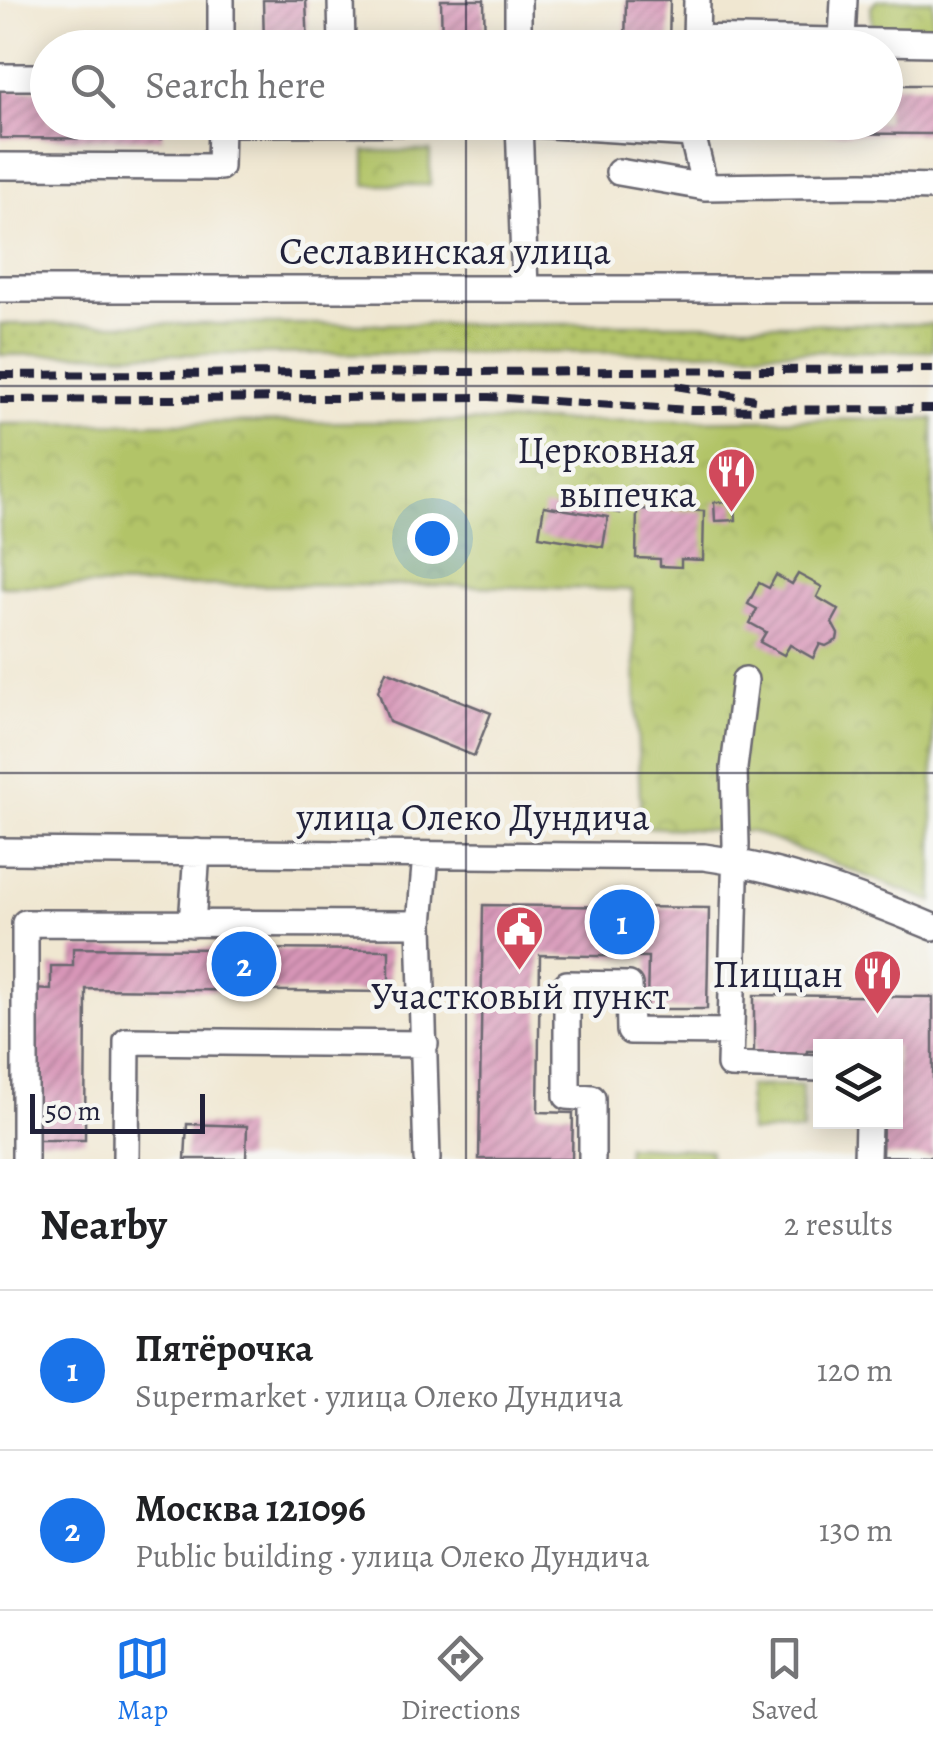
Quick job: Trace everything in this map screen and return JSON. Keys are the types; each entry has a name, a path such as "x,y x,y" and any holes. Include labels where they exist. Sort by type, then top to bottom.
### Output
{"street":[{"path":"220,0 221,30"},
{"path":"342,0 342,30"},
{"path":"518,0 518,30"},
{"path":"696,0 696,30"},
{"path":"842,30 844,0"},
{"path":"903,42 933,43"},
{"path":"0,78 30,77"},
{"path":"0,166 220,167 221,140"},
{"path":"519,140 524,288"},
{"path":"695,140 705,187"},
{"path":"619,172 705,187 863,184 933,188"},
{"name":"Сеславинская улица","path":"891,290 933,277"},
{"name":"Сеславинская улица","path":"0,289 933,289"},
{"path":"745,680 734,768 736,861 730,1065 813,1068"},
{"name":"улица Олеко Дундича","path":"0,852 704,857 736,861 871,901 933,927"},
{"path":"192,924 197,852"},
{"path":"426,855 420,924 427,1159"},
{"path":"25,1159 25,924 420,924"},
{"path":"592,1159 592,1098 567,1096 567,984 630,985 630,1032 731,1032"},
{"path":"126,1159 127,1041 425,1044"},
{"path":"866,1159 868,1129"}],"green space":[{"path":"877,0 933,0 933,37 903,36 903,30 873,30 871,7"},
{"path":"365,151 430,151 430,185 365,185"},
{"path":"0,324 933,324 933,351 0,355"},
{"path":"933,419 933,902 753,832 641,827 632,590 425,585 0,586 0,424"},
{"path":"802,1085 803,1131 749,1132 748,1086"},
{"path":"627,1146 710,1150 710,1159 626,1159"}],"building":[{"path":"263,0 306,0 307,30 264,30"},
{"path":"441,0 484,0 485,30 442,30"},
{"path":"626,0 670,0 669,30 625,30"},
{"path":"903,85 933,85 933,134 903,134"},
{"path":"0,89 30,90 30,138 0,138"},
{"path":"599,496 622,500 620,513 597,509"},
{"path":"714,502 735,502 736,520 715,521"},
{"path":"544,506 608,517 603,547 539,536"},
{"path":"637,509 704,511 703,560 681,559 681,567 660,566 660,559 636,558"},
{"path":"798,574 822,587 817,597 839,610 832,623 837,640 826,646 820,644 813,658 790,645 784,655 760,642 766,632 750,623 757,609 748,604 759,583 769,588 776,575 792,584"},
{"path":"386,671 491,713 474,756 389,722 378,691"},
{"path":"483,905 709,908 707,1009 647,1009 648,957 540,955 538,1112 573,1113 572,1159 479,1159"},
{"path":"73,948 389,950 389,992 86,989 85,1140 31,1140 32,989 51,990 51,966 73,966"},
{"path":"754,995 933,997 933,1157 882,1156 883,1129 903,1129 903,1039 813,1039 813,1051 807,1051 806,1059 754,1059"},
{"path":"187,1124 247,1126 246,1159 185,1159"}],"railway":[{"path":"0,375 933,369"},
{"path":"676,386 755,399"},
{"path":"0,400 489,397 691,410 933,409"}],"place":[{"name":"Церковная выпечка","path":"731,514"},
{"name":"Пятёрочка","path":"622,922"},
{"name":"Москва 121096","path":"244,964"},
{"name":"Участковый пункт","path":"520,972"},
{"name":"Пиццан","path":"878,1016"}]}
